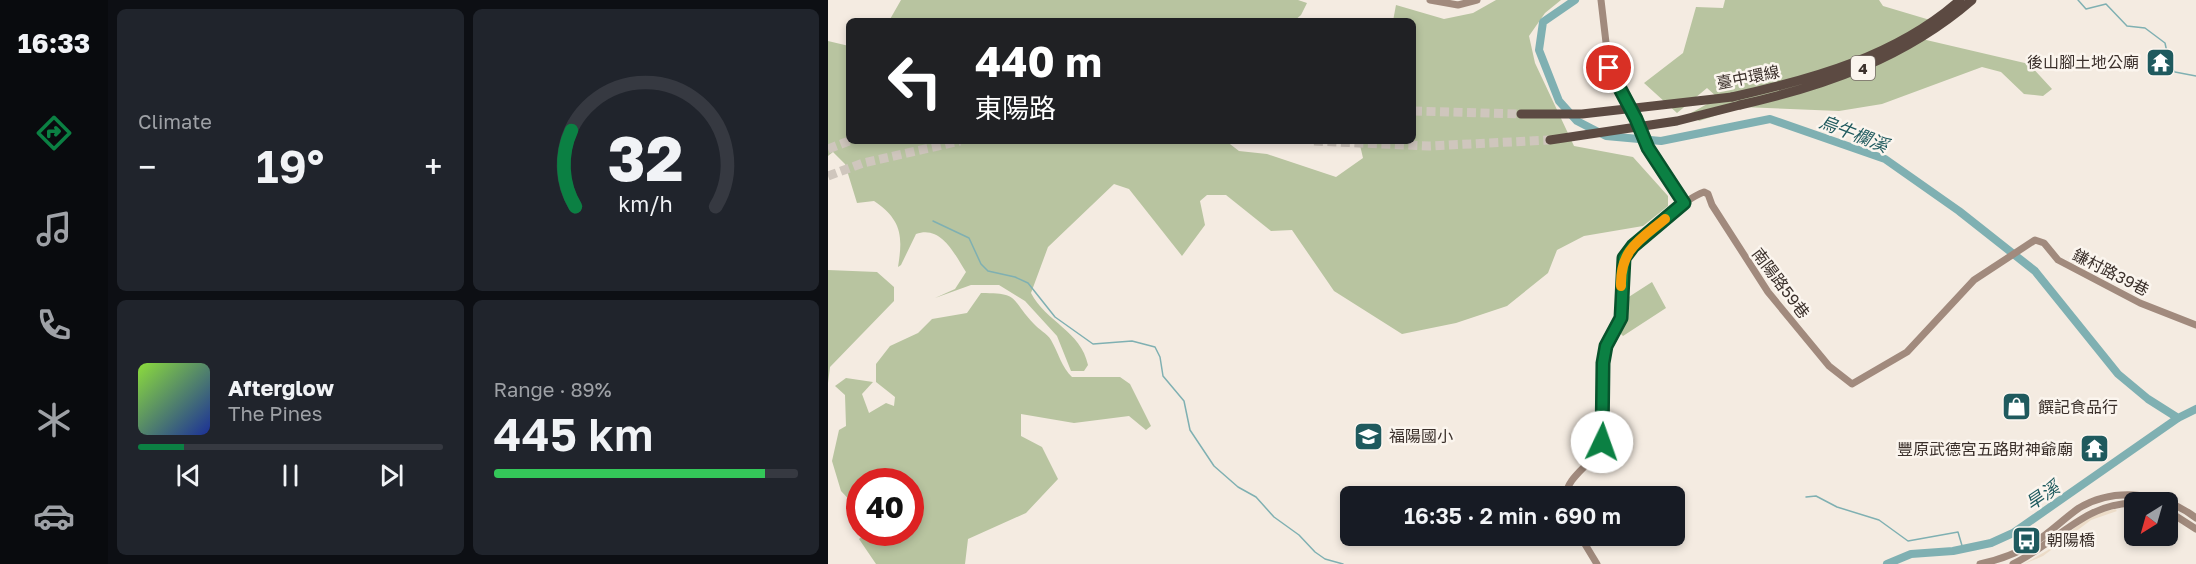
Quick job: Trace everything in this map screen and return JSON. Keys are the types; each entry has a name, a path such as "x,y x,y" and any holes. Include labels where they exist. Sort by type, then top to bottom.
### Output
{"highway":[{"name":"臺中環線","path":"1521,114 1582,114 1732,97 1788,85 1874,54 1906,38 1960,0"},
{"name":"臺中環線","path":"1550,140 1677,121 1792,93 1891,56 1955,15 1972,0"}],"street":[{"path":"1430,0 1458,4 1477,0"},
{"path":"1568,486 1596,454 1602,442 1603,363 1606,346 1621,318 1624,258 1633,246 1684,203 1652,155 1609,68 1601,1"},
{"name":"南陽路59巷","path":"1684,203 1701,193 1708,195 1712,205 1768,292 1829,366 1852,384 1907,352 1974,280 1991,267 2009,259"},
{"name":"鎌村路39巷","path":"2009,259 2035,240 2040,240 2058,260 2140,303 2196,325"},
{"path":"1980,564 2016,553 2033,544 2079,509 2111,496 2157,498 2180,506 2196,518"},
{"path":"2013,564 2033,554 2092,511 2124,505"},
{"path":"2178,517 2196,529"},
{"path":"1586,546 1597,564"}],"green space":[{"path":"901,0 1298,0 1307,3 1298,18 891,18"},
{"path":"1496,0 1561,0 1545,13 1529,36 1535,63 1574,146 1633,157 1668,196 1668,206 1643,226 1584,236 1557,250 1548,273 1507,306 1456,323 1402,334 1334,291 1292,230 1271,231 1226,195 1207,195 1200,201 1205,225 1182,256 1129,189 1114,184 1048,247 1031,293 1045,312 1071,335 1084,353 1088,365 1084,371 1071,371 1057,336 1025,301 999,285 971,285 935,298 955,289 966,272 940,237 925,232 916,234 898,267 900,238 895,222 874,201 857,203 845,164 833,152 828,156 828,41 846,45 846,144 1230,144 1239,151 1267,154 1336,177 1363,158 1360,144 1416,144 1416,18 1394,18 1396,5 1444,19 1473,13"},
{"path":"1725,0 1879,0 1883,6 1930,20 1922,39 2029,64 2052,89 2043,96 2024,94 2001,72 1982,67 1882,104 1839,111 1742,107 1699,121 1691,113 1718,98 1707,88 1677,113 1644,83 1683,53 1696,7 1723,8"},
{"path":"828,270 877,272 894,287 894,301 830,367 828,383"},
{"path":"1652,282 1666,308 1623,336 1618,331 1624,300"},
{"path":"981,293 1003,294 1014,299 1034,324 1049,338 1072,377 1120,377 1130,384 1151,426 1146,430 1129,416 1074,423 1021,414 1021,436 1042,447 1058,479 1026,513 968,539 965,564 876,564 864,546 924,546 924,468 846,468 846,496 841,491 832,461 839,430 846,426 845,395 835,386 846,378 873,382 862,394 869,413 886,403 894,406 895,397 876,382 876,364 890,346 918,333 932,319 967,313"}],"shaded area":[{"path":"2115,509 2117,511 2091,520 2043,556 2024,564 2048,550 2082,522 2099,513"}],"waterway":[{"name":"烏牛欄溪","path":"1575,0 1543,22 1539,50 1559,101 1577,121 1606,136 1661,141 1770,119 1885,159 1959,211 2035,271 2118,374 2148,399 2178,418"},
{"path":"2078,0 2086,9 2106,4 2127,26 2145,28 2165,43 2170,66 2175,72 2196,76"},
{"path":"933,221 969,238 981,264 988,271 1015,277 1028,283 1055,317 1093,344 1132,341 1155,347 1160,357 1163,376 1184,401 1190,430 1214,466 1238,487 1256,497 1274,517 1299,535 1315,552 1325,559 1343,564"},
{"name":"旱溪","path":"1887,564 1911,554 1953,551 1991,543 2013,533 2178,418 2196,409"},
{"path":"1806,497 1816,496 1837,507 1879,520 1908,541 1958,532 1963,549"}],"tunnel":[{"path":"1416,111 1521,114"},
{"path":"1383,144 1429,146 1550,140"},
{"path":"828,149 846,142"},
{"path":"828,176 863,163 947,144"}],"slow traffic":[{"path":"1621,286 1622,266 1627,252 1665,219"}],"place":[{"name":"後山腳土地公廟","path":"2160,62"},
{"name":"饌記食品行","path":"2017,407"},
{"name":"福陽國小","path":"1368,436"},
{"name":"豐原武德宮五路財神爺廟","path":"2094,449"},
{"name":"朝陽橋","path":"2026,540"}],"route":[{"path":"1602,442 1603,363 1606,346 1621,318 1621,277 1624,258 1633,246 1684,203 1648,148 1636,119 1609,68"}]}
